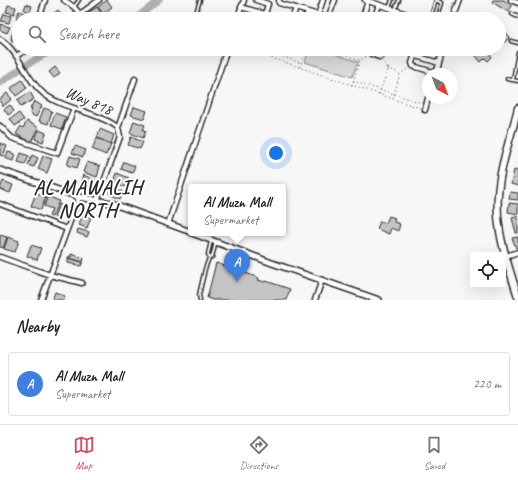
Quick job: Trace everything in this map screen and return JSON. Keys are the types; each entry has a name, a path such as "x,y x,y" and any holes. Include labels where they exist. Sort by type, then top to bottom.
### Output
{"main road":[{"path":"505,252 500,230 498,196 503,164 518,108"},
{"path":"506,256 518,297"}],"street":[{"path":"41,12 45,0"},
{"path":"64,0 78,12"},
{"path":"83,12 99,0"},
{"path":"239,12 244,0"},
{"path":"256,0 268,4 266,12"},
{"path":"289,6 291,0"},
{"path":"319,12 323,0"},
{"path":"330,12 335,0"},
{"path":"455,12 460,0"},
{"path":"511,0 518,3"},
{"path":"279,1 308,12"},
{"path":"364,12 367,1 401,12"},
{"path":"376,12 379,5"},
{"path":"241,7 258,12"},
{"path":"295,12 296,8"},
{"name":"Way 818","path":"0,39 6,43 12,51"},
{"name":"Way 818","path":"16,56 30,78 43,93 74,108 94,114 118,128 120,137 97,201"},
{"path":"168,224 225,56"},
{"path":"422,69 412,65 414,57 416,56 439,63"},
{"path":"438,68 442,56"},
{"path":"118,128 135,79"},
{"path":"425,110 426,104"},
{"path":"0,126 12,138 58,153 74,108"},
{"path":"0,170 79,197 112,203 188,232"},
{"path":"41,300 79,197"},
{"path":"0,204 67,229"},
{"path":"200,236 379,300"},
{"path":"506,256 518,252"},
{"path":"0,257 50,275 82,283"},
{"path":"315,300 322,280"}],"lane":[{"path":"74,7 79,0"},
{"path":"196,12 200,0"},
{"path":"389,8 392,0"},
{"path":"395,10 399,0"},
{"path":"432,12 436,0 442,3 439,12"},
{"path":"512,14 518,17"},
{"path":"510,41 518,43"},
{"path":"513,80 518,52"},
{"path":"507,79 518,81"},
{"path":"200,300 198,295 204,269 209,258 212,257 214,241"},
{"path":"209,258 208,254 214,241"}],"path":[{"path":"454,12 455,0"},
{"path":"266,56 425,110"},
{"path":"280,56 301,63"},
{"path":"299,67 304,56"},
{"path":"349,56 360,60"},
{"path":"352,85 360,60 365,56"},
{"path":"380,57 388,69 400,74"},
{"path":"392,99 400,74 412,65"},
{"path":"379,94 388,69"},
{"path":"353,81 422,103"}],"shaded area":[{"path":"307,56 341,56 358,62 352,77 305,62"}],"building":[{"path":"107,0 112,7 106,12 102,12 98,7"},
{"path":"493,0 504,0 512,6 508,12 492,2"},
{"path":"26,4 32,6 30,12 24,10"},
{"path":"8,5 16,7 15,12 12,12 12,14 6,12"},
{"path":"97,7 101,12 90,12"},
{"path":"4,14 11,16 9,23 1,21"},
{"path":"0,24 10,27 7,33 0,30"},
{"path":"506,33 510,37 506,41"},
{"path":"476,56 492,57 488,61 485,58 481,62"},
{"path":"55,67 60,73 54,78 49,72"},
{"path":"22,80 27,88 16,96 11,88"},
{"path":"30,92 34,99 21,107 17,100"},
{"path":"7,93 12,99 3,106 0,99"},
{"path":"34,101 42,106 36,117 30,114 32,109 30,109"},
{"path":"10,105 14,111 8,115 4,109"},
{"path":"134,107 147,111 144,119 131,115"},
{"path":"44,108 52,111 48,124 39,121"},
{"path":"19,113 24,120 15,126 10,119"},
{"path":"55,113 66,117 62,129 51,125"},
{"path":"27,121 39,128 31,142 16,134 21,126 23,128"},
{"path":"134,121 145,125 143,130 146,131 143,138 130,133"},
{"path":"100,129 114,135 111,144 97,138"},
{"path":"39,130 46,133 43,142 35,139"},
{"path":"131,137 143,142 140,149 128,145"},
{"path":"97,138 111,144 106,155 92,149"},
{"path":"0,143 7,146 3,156 0,155"},
{"path":"75,146 86,150 83,157 72,153"},
{"path":"8,152 15,154 13,161 5,158"},
{"path":"21,153 29,156 25,164 18,162"},
{"path":"32,155 38,158 34,167 28,165"},
{"path":"43,156 52,159 47,173 38,169"},
{"path":"70,156 80,159 77,168 67,165"},
{"path":"87,162 100,166 97,177 83,172"},
{"path":"124,162 135,166 132,173 121,169"},
{"path":"514,170 518,171 518,186 511,184"},
{"path":"117,173 129,178 125,187 114,182"},
{"path":"83,175 98,181 94,192 79,186"},
{"path":"3,181 13,185 10,193 0,189"},
{"path":"112,187 123,191 120,199 109,194"},
{"path":"510,192 518,193 518,200 509,199"},
{"path":"36,193 46,197 41,210 31,206"},
{"path":"48,196 59,201 52,217 49,216 52,209 44,206"},
{"path":"509,203 518,204 518,214 508,212"},
{"path":"59,204 68,208 64,217 59,216 58,219 54,217"},
{"path":"82,214 91,217 87,228 79,225"},
{"path":"389,216 395,218 394,222 400,224 398,231 391,228 389,234 377,229 380,221 386,223"},
{"path":"518,216 518,233 516,233 512,218"},
{"path":"78,229 89,232 87,237 77,233"},
{"path":"0,235 7,237 3,248 0,247"},
{"path":"8,237 19,241 15,252 4,249"},
{"path":"518,237 518,248 516,248 512,238"},
{"path":"31,245 41,248 37,260 27,256"},
{"path":"71,254 84,258 83,262 68,258 69,256 71,257"},
{"path":"68,258 83,262 81,266 68,263"},
{"path":"216,263 241,271 240,273 242,274 243,272 259,278 258,280 266,281 290,289 286,300 213,300 207,298"},
{"path":"55,292 65,296 64,300 52,300"}],"waterway":[{"path":"144,12 159,0"},
{"path":"0,83 42,56"}],"place":[{"name":"Al Muzn Mall","path":"237,282"}],"district":[{"name":"AL MAWALIH NORTH","path":"88,198"}]}
